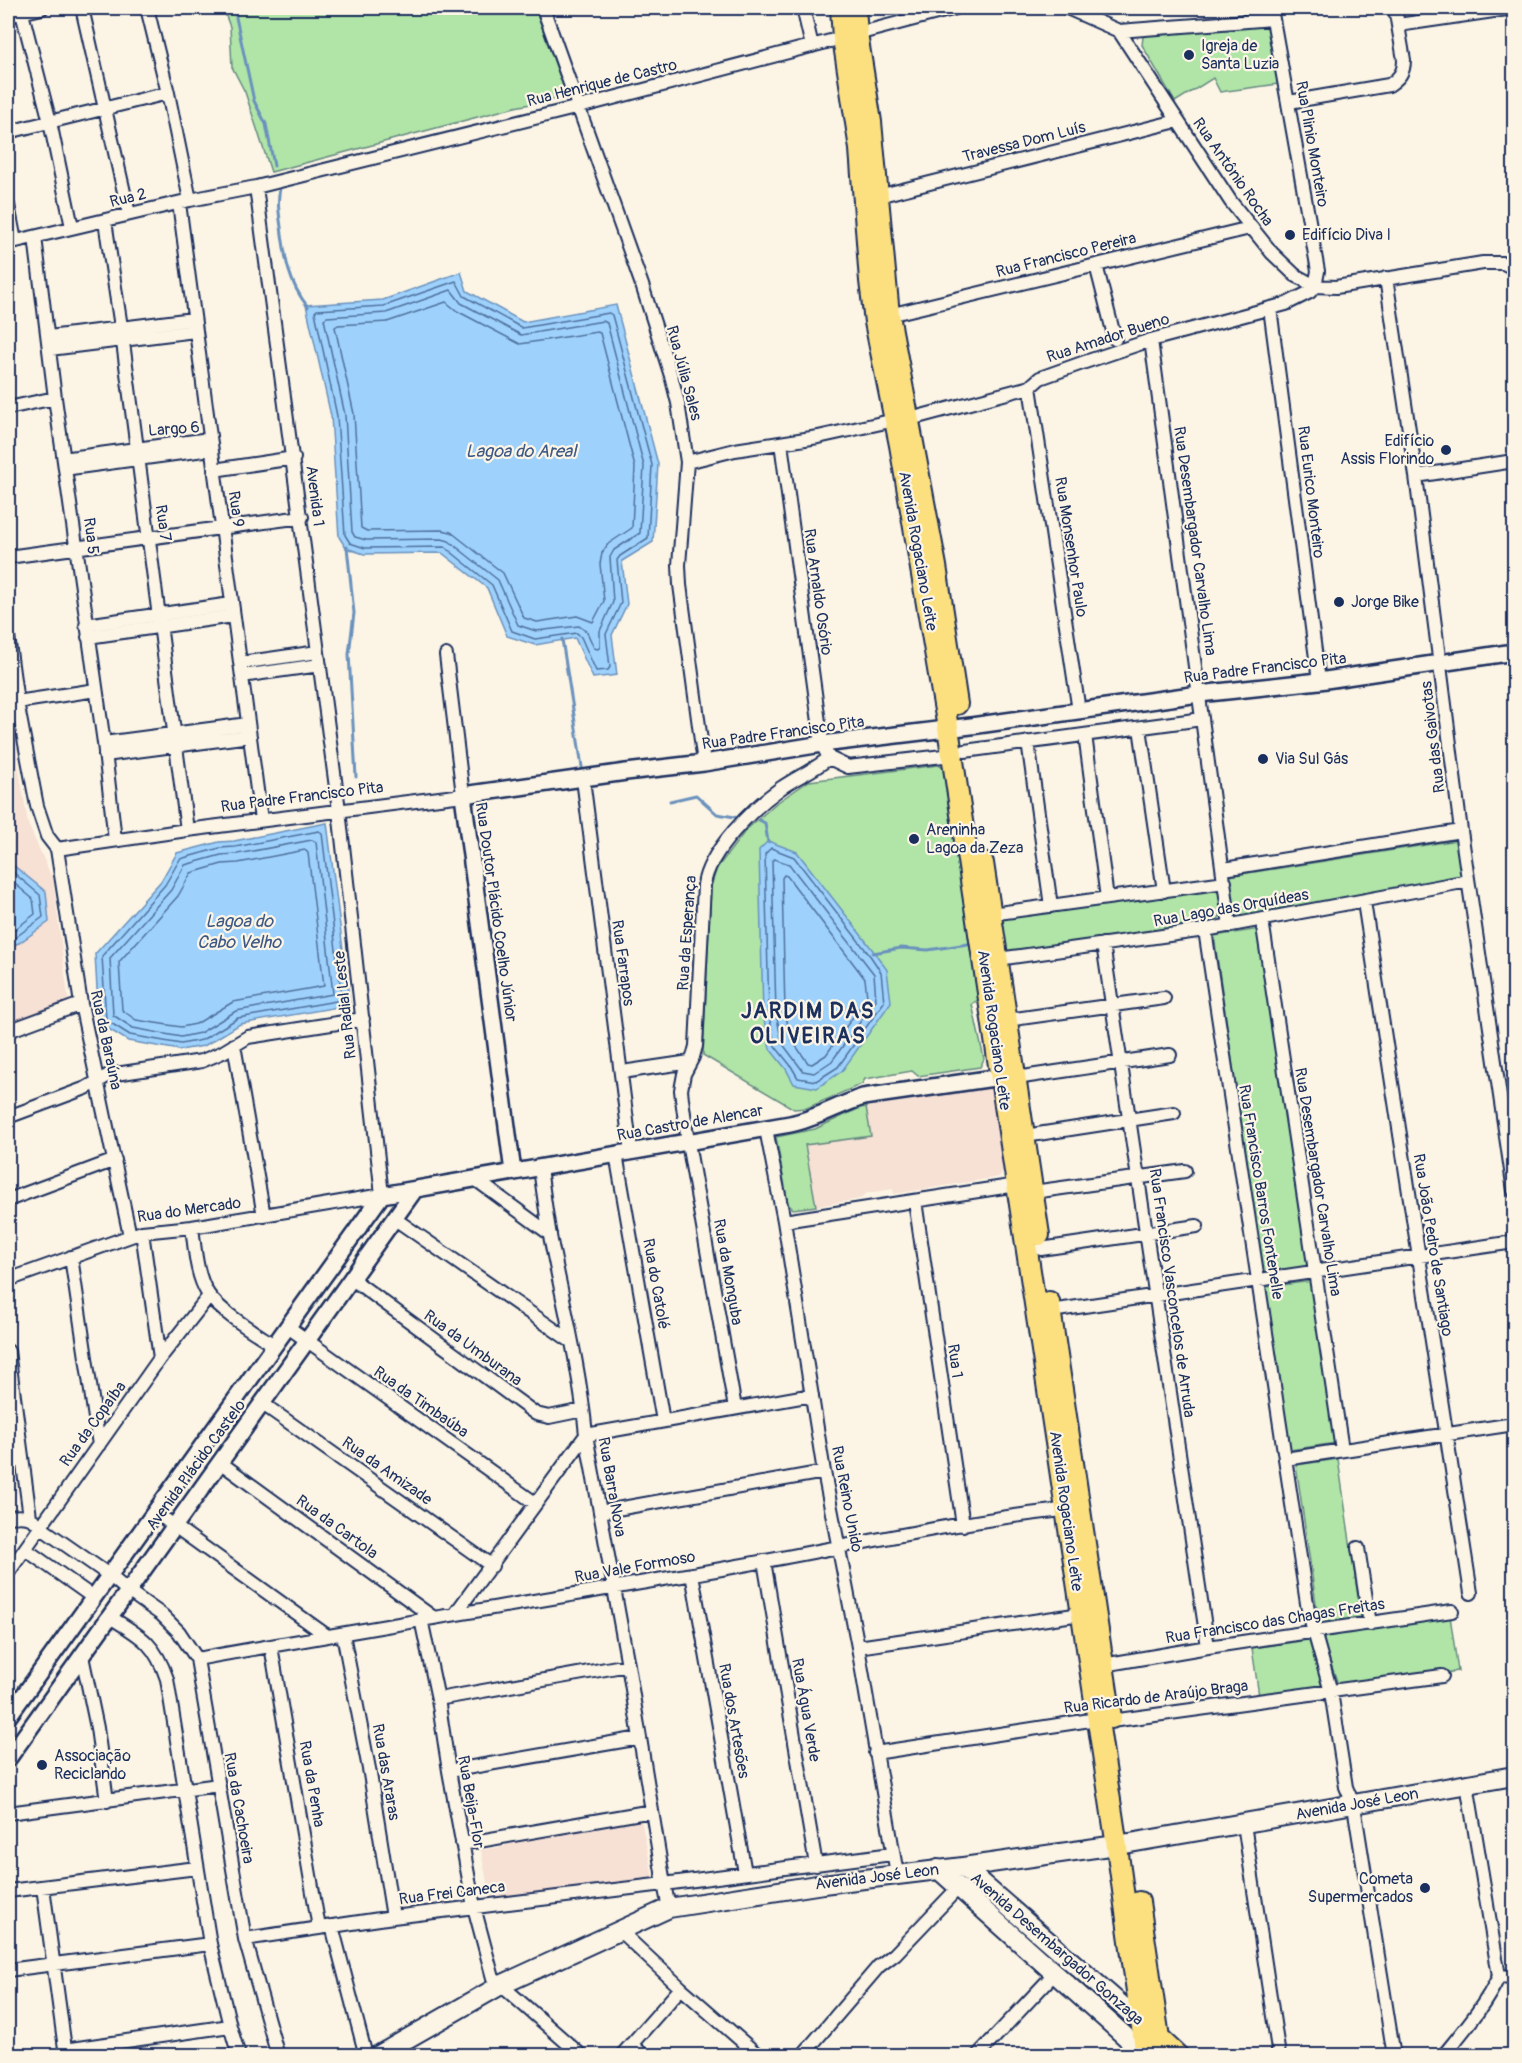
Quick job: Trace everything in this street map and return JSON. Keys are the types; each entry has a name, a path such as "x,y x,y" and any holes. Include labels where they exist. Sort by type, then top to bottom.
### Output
{"main road":[{"name":"Avenida Rogaciano Leite","path":"841,8 871,122 889,315 902,420"},
{"name":"Avenida Rogaciano Leite","path":"855,8 850,36 872,301 902,420 939,586 958,753 988,938 1073,1509 1103,1665 1104,1720"},
{"name":"Avenida Rogaciano Leite","path":"988,938 1007,1020 1008,1077 1025,1136 1025,1189 1041,1249 1044,1312"},
{"name":"Avenida Rogaciano Leite","path":"1073,1509 1081,1614 1104,1720 1159,2038"},
{"name":"Avenida José Leon","path":"383,2054 501,1985 669,1908 897,1874 1124,1844 1354,1806 1515,1776"},
{"name":"Avenida Rogaciano Leite","path":"1124,1844 1146,2055"},
{"name":"Avenida Desembargador Gonzaga","path":"963,1867 1178,2055"},
{"name":"Avenida Desembargador Gonzaga","path":"938,1869 1146,2055"}],"street":[{"path":"8,16 42,8"},
{"path":"82,8 129,214"},
{"name":"Rua 9","path":"147,8 168,93 184,201 194,325 261,820"},
{"name":"Rua Júlia Sales","path":"543,8 642,285 672,379 687,462 679,565 680,585 704,763"},
{"path":"803,8 812,46"},
{"name":"Rua Henrique de Castro","path":"256,187 579,107 956,8"},
{"path":"1067,8 1119,31 1272,13"},
{"path":"1289,102 1389,85 1399,78 1404,68 1404,60 1395,8"},
{"path":"1398,25 1514,8"},
{"path":"21,13 50,122 72,227"},
{"name":"Rua Plinio Monteiro","path":"1272,13 1318,271 1315,286"},
{"name":"Rua Antônio Rocha","path":"1119,31 1250,228 1286,268 1315,286"},
{"path":"8,132 168,93"},
{"name":"Travessa Dom Luís","path":"878,196 1177,121"},
{"name":"Rua 2","path":"11,242 184,201 256,187"},
{"name":"Avenida 1","path":"256,187 302,517 339,810"},
{"path":"8,205 11,242"},
{"name":"Rua 7","path":"105,221 122,333 187,830"},
{"name":"Rua Francisco Pereira","path":"889,315 1250,228"},
{"name":"Rua 5","path":"35,237 115,840"},
{"path":"1315,286 1336,287 1483,263 1503,263 1515,268"},
{"path":"1096,265 1115,339"},
{"name":"Rua das Gaivotas","path":"1386,278 1416,476 1468,881 1515,1191"},
{"name":"Rua Amador Bueno","path":"687,462 735,450 902,420 1030,387 1040,378 1151,340 1286,304 1310,292 1315,286"},
{"name":"Rua Eurico Monteiro","path":"1270,308 1319,681"},
{"path":"50,343 194,325"},
{"name":"Rua Desembargador Carvalho Lima","path":"1151,340 1230,926"},
{"name":"Rua Monsenhor Paulo","path":"1030,387 1079,711"},
{"path":"8,408 56,398"},
{"name":"Largo 6","path":"65,463 71,468 137,454 204,450 211,443"},
{"name":"Rua Arnaldo Osório","path":"782,443 826,751"},
{"path":"214,470 294,458"},
{"path":"1416,476 1515,460"},
{"path":"8,557 302,517"},
{"path":"87,631 232,610"},
{"path":"8,636 16,702 36,806 47,836 57,849"},
{"path":"241,669 318,652"},
{"name":"Rua Padre Francisco Pita","path":"57,849 261,820 704,763 826,751 955,728 1199,694 1319,681 1515,652"},
{"name":"Rua Doutor Plácido Coelho Júnior","path":"446,655 513,1172"},
{"path":"241,669 320,666"},
{"path":"16,702 96,690"},
{"name":"Rua Padre Francisco Pita","path":"826,751 848,767 1202,719"},
{"path":"1140,728 1164,891"},
{"path":"104,749 249,730"},
{"path":"1085,735 1107,898"},
{"path":"1028,742 1051,906"},
{"name":"Rua da Esperança","path":"688,1143 681,1090 684,1074 693,1057 697,1033 705,878 716,855 750,814 826,751"},
{"name":"Rua Farrapos","path":"583,779 632,1152"},
{"name":"Rua Radial Leste","path":"339,810 382,1195"},
{"name":"Rua Lago das Orquídeas","path":"988,938 1051,906 1164,891 1224,875 1461,831"},
{"name":"Rua da Baraúna","path":"57,849 81,1004 130,1236"},
{"name":"Rua Lago das Orquídeas","path":"988,938 1103,944 1230,926 1468,881"},
{"name":"Rua João Pedro de Santiago","path":"1364,902 1471,1593"},
{"name":"Rua Desembargador Carvalho Lima","path":"1262,920 1342,1450"},
{"name":"Rua Francisco Barros Fontenelle","path":"1205,930 1308,1610 1331,1692 1346,1787 1354,1806 1394,2055"},
{"name":"Rua Francisco Vasconcelos de Arruda","path":"1103,944 1208,1647"},
{"path":"1007,1020 1164,998"},
{"path":"8,1031 81,1004"},
{"path":"8,1117 86,1088 109,1075 202,1061 223,1053 240,1041 256,1035 363,1019"},
{"path":"234,1046 264,1216"},
{"path":"1008,1077 1170,1054"},
{"path":"622,1072 690,1062"},
{"name":"Rua Castro de Alencar","path":"382,1195 766,1129 804,1121 863,1097 1008,1077"},
{"path":"1025,1136 1174,1113"},
{"name":"Rua Reino Unido","path":"766,1129 784,1221 824,1472 840,1547 897,1874"},
{"name":"Rua da Monguba","path":"688,1143 735,1408"},
{"name":"Rua do Catolé","path":"616,1154 663,1421"},
{"path":"8,1200 115,1160"},
{"name":"Rua Barra Nova","path":"540,1168 550,1234 584,1410 586,1435 628,1665 664,1884"},
{"path":"784,1221 915,1201 1185,1171"},
{"path":"475,1179 550,1234"},
{"name":"Avenida Plácido Castelo","path":"8,1759 414,1191"},
{"name":"Rua do Mercado","path":"8,1280 142,1232 264,1216 382,1195"},
{"name":"Avenida Plácido Castelo","path":"8,1717 382,1195"},
{"name":"Rua 1","path":"915,1201 963,1525"},
{"path":"395,1219 572,1342"},
{"path":"1041,1249 1197,1226"},
{"path":"192,1227 202,1280 209,1296 221,1308 274,1346"},
{"path":"142,1232 160,1358"},
{"path":"1044,1312 1515,1242"},
{"path":"339,1255 355,1274"},
{"path":"71,1257 99,1445"},
{"name":"Rua da Umburana","path":"355,1274 536,1414 549,1417 584,1410"},
{"name":"Rua da Copaíba","path":"8,1574 160,1358 209,1296"},
{"name":"Rua da Timbaúba","path":"288,1327 535,1503"},
{"path":"8,1351 30,1516 8,1517"},
{"path":"456,1614 586,1435 812,1395"},
{"name":"Rua da Amizade","path":"263,1404 492,1566"},
{"path":"1285,1459 1515,1424"},
{"name":"Rua da Cartola","path":"221,1463 434,1618"},
{"path":"600,1512 824,1472"},
{"name":"Rua Vale Formoso","path":"197,1659 963,1525 1073,1509"},
{"path":"155,1512 326,1635"},
{"name":"Rua da Cachoeira","path":"30,1516 36,1520 38,1530 172,1625 197,1659 216,1785 245,1939 278,2055"},
{"path":"26,1548 95,1596"},
{"path":"1358,1548 1370,1624"},
{"name":"Rua Água Verde","path":"764,1561 816,1864"},
{"name":"Rua dos Artesões","path":"692,1574 744,1873"},
{"name":"Rua Francisco das Chagas Freitas","path":"1103,1665 1452,1611"},
{"path":"112,1614 144,1639 154,1650 167,1679 189,1790 197,1868 210,1944 239,2055"},
{"path":"858,1647 1081,1614"},
{"name":"Rua Beija-Flor","path":"421,1619 438,1699 474,1907 493,1978 501,1985"},
{"name":"Rua das Araras","path":"343,1634 370,1774 393,1917"},
{"name":"Rua da Penha","path":"271,1646 319,1928"},
{"path":"82,1656 97,1728 107,1801"},
{"path":"438,1699 628,1665"},
{"name":"Rua Ricardo de Araújo Braga","path":"875,1753 1104,1720 1442,1676"},
{"path":"449,1771 640,1738"},
{"path":"1443,2055 1491,1994 1499,1976 1467,1784"},
{"path":"8,1813 216,1785"},
{"path":"462,1844 652,1811"},
{"path":"1244,1824 1280,2055"},
{"name":"Rua Frei Caneca","path":"245,1939 393,1917 892,1854"},
{"path":"8,1891 197,1868"},
{"path":"664,1884 669,1908"},
{"path":"43,1887 65,2053 230,2026"},
{"path":"802,2055 879,1966 895,1954 958,1888"},
{"path":"332,1926 366,2055"},
{"path":"620,1931 681,1988 759,2055"},
{"path":"8,1970 210,1944"},
{"path":"977,2055 1054,1974"},
{"path":"1499,1976 1515,1977"},
{"path":"501,1985 582,2055"},
{"path":"621,2055 681,1988"},
{"path":"631,2044 644,2055"}],"shaded area":[{"path":"8,700 28,824 53,880 69,1005 8,1026"},
{"path":"991,1088 1004,1169 999,1177 894,1194 893,1189 867,1193 860,1199 816,1206 805,1145 870,1136 866,1107"},
{"path":"641,1820 653,1877 495,1899 489,1893 481,1850 506,1846 506,1842"}],"green space":[{"path":"223,8 535,8 567,97 515,107 271,172 245,92 232,67 230,27"},
{"path":"1270,24 1278,84 1220,92 1213,78 1175,102 1142,45 1143,37 1148,32"},
{"path":"939,765 947,770 968,934 979,999 972,1004 984,1059 980,1067 918,1076 912,1071 865,1079 862,1084 807,1108 794,1109 703,1055 711,886 717,868 746,830 775,804 809,781"},
{"path":"1457,840 1462,878 1235,919 1229,876"},
{"path":"1219,889 1222,911 1215,923 1009,953 1005,950 1000,925 1002,916"},
{"path":"1260,929 1309,1267 1263,1274 1214,936"},
{"path":"866,1107 871,1136 805,1145 816,1206 793,1209 788,1204 776,1137 815,1129"},
{"path":"1312,1281 1336,1443 1290,1450 1266,1287"},
{"path":"1338,1459 1361,1617 1319,1624 1296,1465"},
{"path":"1450,1616 1458,1671 1339,1687 1323,1641 1325,1636"},
{"path":"1308,1640 1312,1644 1324,1685 1319,1689 1259,1696 1252,1648"}],"water":[{"name":"Lagoa do Areal","path":"461,272 467,291 523,322 616,305 658,464 653,542 622,561 627,604 612,635 617,675 593,678 575,638 535,645 507,636 487,588 442,553 364,554 346,548 339,537 331,416 306,305 383,300"},
{"name":"Lagoa do Cabo Velho","path":"327,823 350,1005 240,1024 204,1046 180,1050 128,1041 99,1023 95,954 161,881 177,853 219,842"},
{"path":"768,841 797,852 887,970 891,1002 842,1071 817,1088 794,1084 786,1069 770,1049 763,1015 759,850"},
{"path":"8,861 46,892 49,922 19,943 8,947"}],"waterway":[{"path":"234,8 254,101 266,124 274,166"},
{"path":"280,188 279,212 286,259 296,288 308,307"},
{"path":"347,547 354,613 349,654 356,777"},
{"path":"562,639 582,767"},
{"path":"670,801 696,795 717,814 735,817"},
{"path":"759,820 765,823 768,842"},
{"path":"873,953 901,948 928,950 968,944"}],"place":[{"name":"Igreja de Santa Luzia","path":"1189,55"},
{"name":"Edifício Diva I","path":"1290,235"},
{"name":"Edifício Assis Florindo","path":"1446,450"},
{"name":"Jorge Bike","path":"1339,602"},
{"name":"Via Sul Gás","path":"1263,759"},
{"name":"Areninha Lagoa da Zeza","path":"914,839"},
{"name":"Associação Reciclando","path":"42,1765"},
{"name":"Cometa Supermercados","path":"1425,1888"}],"district":[{"name":"JARDIM DAS OLIVEIRAS","path":"808,1024"}]}
